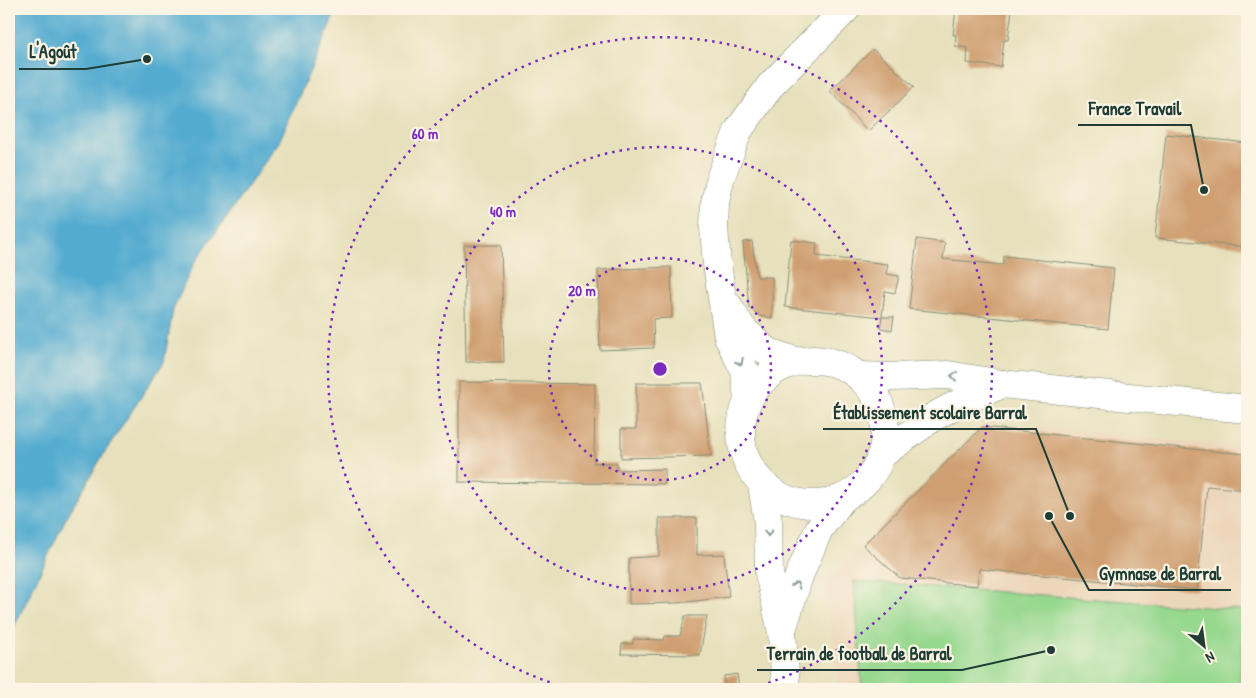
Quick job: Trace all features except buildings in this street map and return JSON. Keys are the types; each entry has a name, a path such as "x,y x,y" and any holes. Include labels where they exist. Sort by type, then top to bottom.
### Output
{"main road":[{"path":"748,400 745,371 728,337 717,264 714,228 715,203 720,179 738,131 770,86 846,9"},
{"path":"723,299 742,328 766,351 795,362"},
{"path":"818,360 839,365 858,376 870,388 879,404 884,420 885,438 881,455 872,473 860,487 843,498 822,504 800,504 780,497 762,485 748,466 741,444 741,421 748,400 760,383 776,370 795,362 818,360"},
{"path":"858,376 948,375 1002,384 1247,409"},
{"path":"881,455 935,416 1002,384"},
{"path":"762,485 768,522 769,573 782,632 786,689"},
{"path":"782,632 799,576 819,529 843,498"}],"shaded area":[{"path":"986,422 1247,448 1247,689 839,689 826,583"}],"green space":[{"path":"854,581 1245,610 1239,689 862,689"}],"water":[{"path":"9,9 337,9 279,142 193,265 173,310 164,362 103,455 65,520 9,638"}],"place":[{"name":"L'Agoût","path":"147,59"},
{"name":"France Travail","path":"1204,190"},
{"name":"Gymnase de Barral","path":"1049,516"},
{"name":"Établissement scolaire Barral","path":"1070,516"},
{"name":"Terrain de football de Barral","path":"1051,650"}]}
